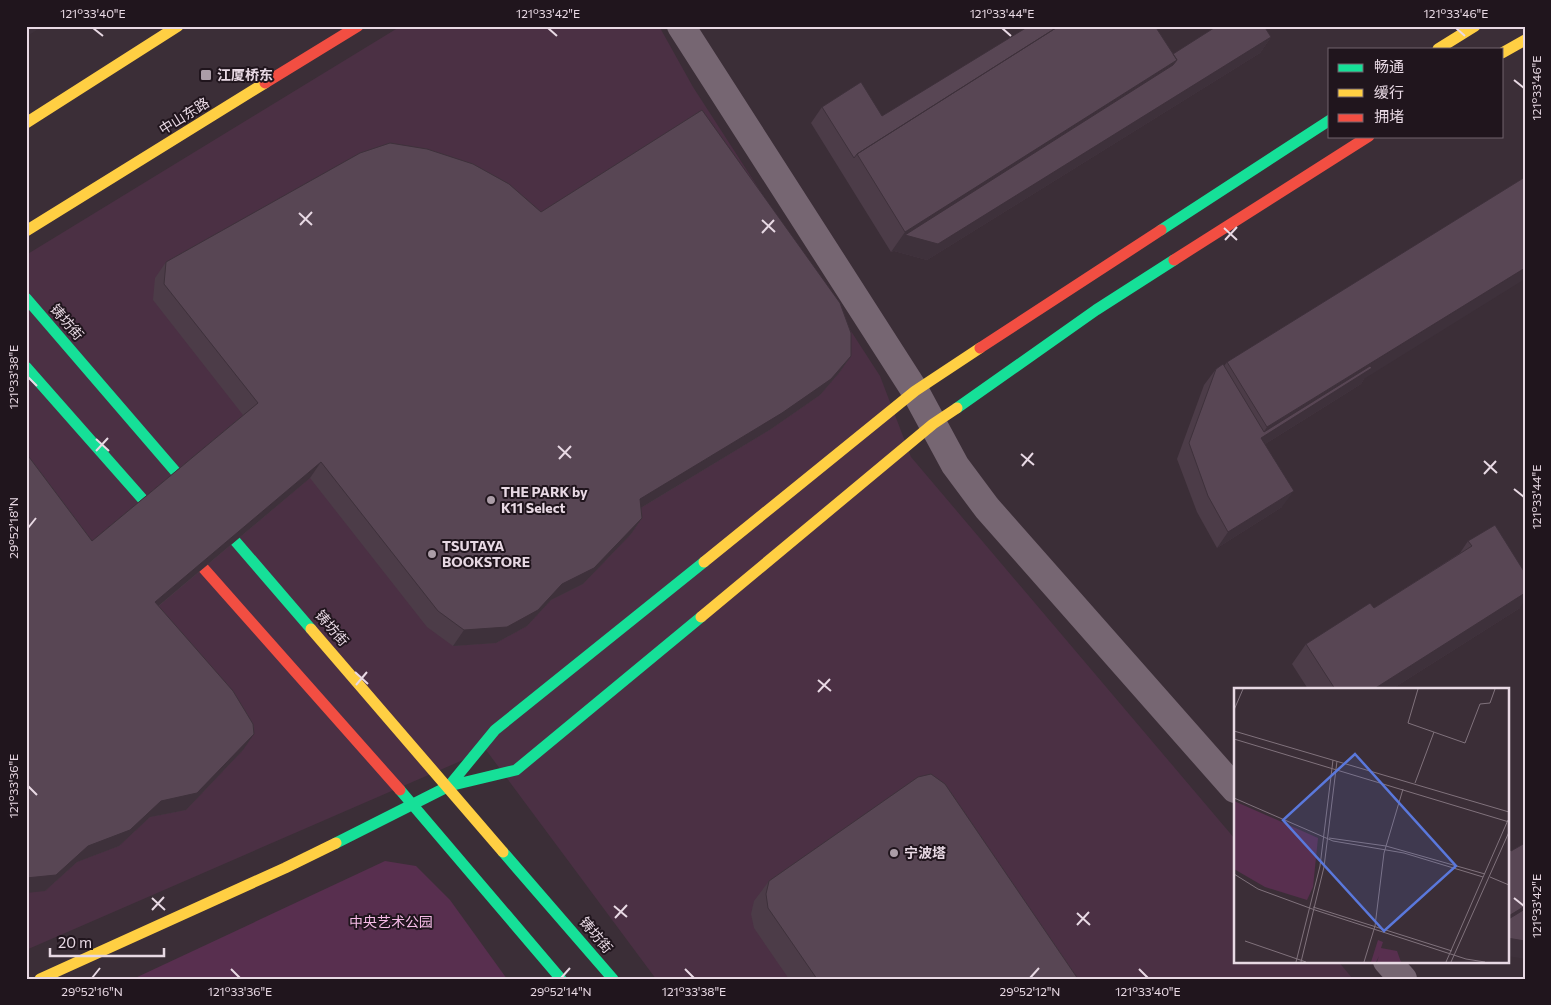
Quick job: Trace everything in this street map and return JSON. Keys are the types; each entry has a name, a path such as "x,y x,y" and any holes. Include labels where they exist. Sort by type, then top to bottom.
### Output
{"street":[{"path":"26,123 178,26"},
{"name":"中山东路","path":"26,230 358,26"},
{"path":"681,26 915,391 955,465 987,508 1234,788"},
{"path":"1440,48 1475,26"},
{"path":"1504,52 1525,40"},
{"path":"449,786 495,730 915,391 1328,121"},
{"path":"40,979 285,868 449,786 516,770 933,424 1096,310 1366,138"},
{"name":"铸坊街","path":"26,298 449,786 613,979"},
{"path":"26,367 413,805 560,979"},
{"path":"1388,962 1402,979"}],"shaded area":[{"path":"401,26 659,26 693,87 880,376 911,457 1234,838 1234,962 1339,962 1353,979 656,979 486,750 26,950 26,255"}],"green space":[{"name":"中央艺术公园","path":"385,861 416,866 450,900 507,979 133,979"}],"building":[{"path":"1029,26 1059,26 857,154 854,158 822,107 861,82 882,116"},
{"path":"1059,26 1155,26 1177,60 905,232 857,154"},
{"path":"1217,26 1264,26 1271,37 938,244 905,235 1173,65 1177,60 1173,54"},
{"name":"THE PARK by K11 Select","path":"702,110 840,303 851,333 851,356 831,379 782,413 640,499 642,518 594,568 562,584 538,610 507,627 464,630 438,611 321,462 155,602 233,691 253,724 254,734 197,793 161,801 130,830 88,846 56,875 26,878 26,453 92,541 258,403 164,284 166,262 360,153 390,143 427,149 473,164 509,184 541,212"},
{"path":"1525,177 1525,268 1267,427 1227,362"},
{"path":"1223,364 1264,432 1370,366 1372,368 1261,438 1294,491 1228,532 1208,496 1189,443 1216,369"},
{"path":"1495,525 1525,573 1525,593 1376,688 1334,688 1306,644 1370,603 1374,608 1472,546 1468,541"},
{"name":"宁波塔","path":"931,774 945,784 1078,979 817,979 768,908 766,894 769,881 918,777"},
{"path":"1525,843 1525,906 1508,916 1508,847 1511,851"},
{"path":"1525,909 1525,941 1508,938 1508,919"}],"traffic: fast":[{"path":"1161,230 1328,121"},
{"path":"957,408 1096,310 1174,260"},
{"path":"26,298 311,629"},
{"path":"26,367 198,562"},
{"path":"449,786 495,730 704,562"},
{"path":"336,843 449,786 516,770 701,617"},
{"path":"400,790 561,979"},
{"path":"503,852 613,979"}],"traffic: slow":[{"path":"26,123 178,26"},
{"path":"1440,48 1475,26"},
{"path":"1504,52 1525,40"},
{"path":"26,231 265,83"},
{"path":"704,562 915,391 980,348"},
{"path":"701,617 933,424 957,408"},
{"path":"311,629 503,852"},
{"path":"40,979 336,843"}],"traffic: jam":[{"path":"265,83 358,26"},
{"path":"1174,260 1366,138"},
{"path":"980,348 1161,230"},
{"path":"198,562 400,790"}],"place":[{"name":"江厦桥东","path":"206,75"},
{"name":"THE PARK by K11 Select","path":"491,500"},
{"name":"TSUTAYA BOOKSTORE","path":"432,554"},
{"name":"宁波塔","path":"894,853"}]}
